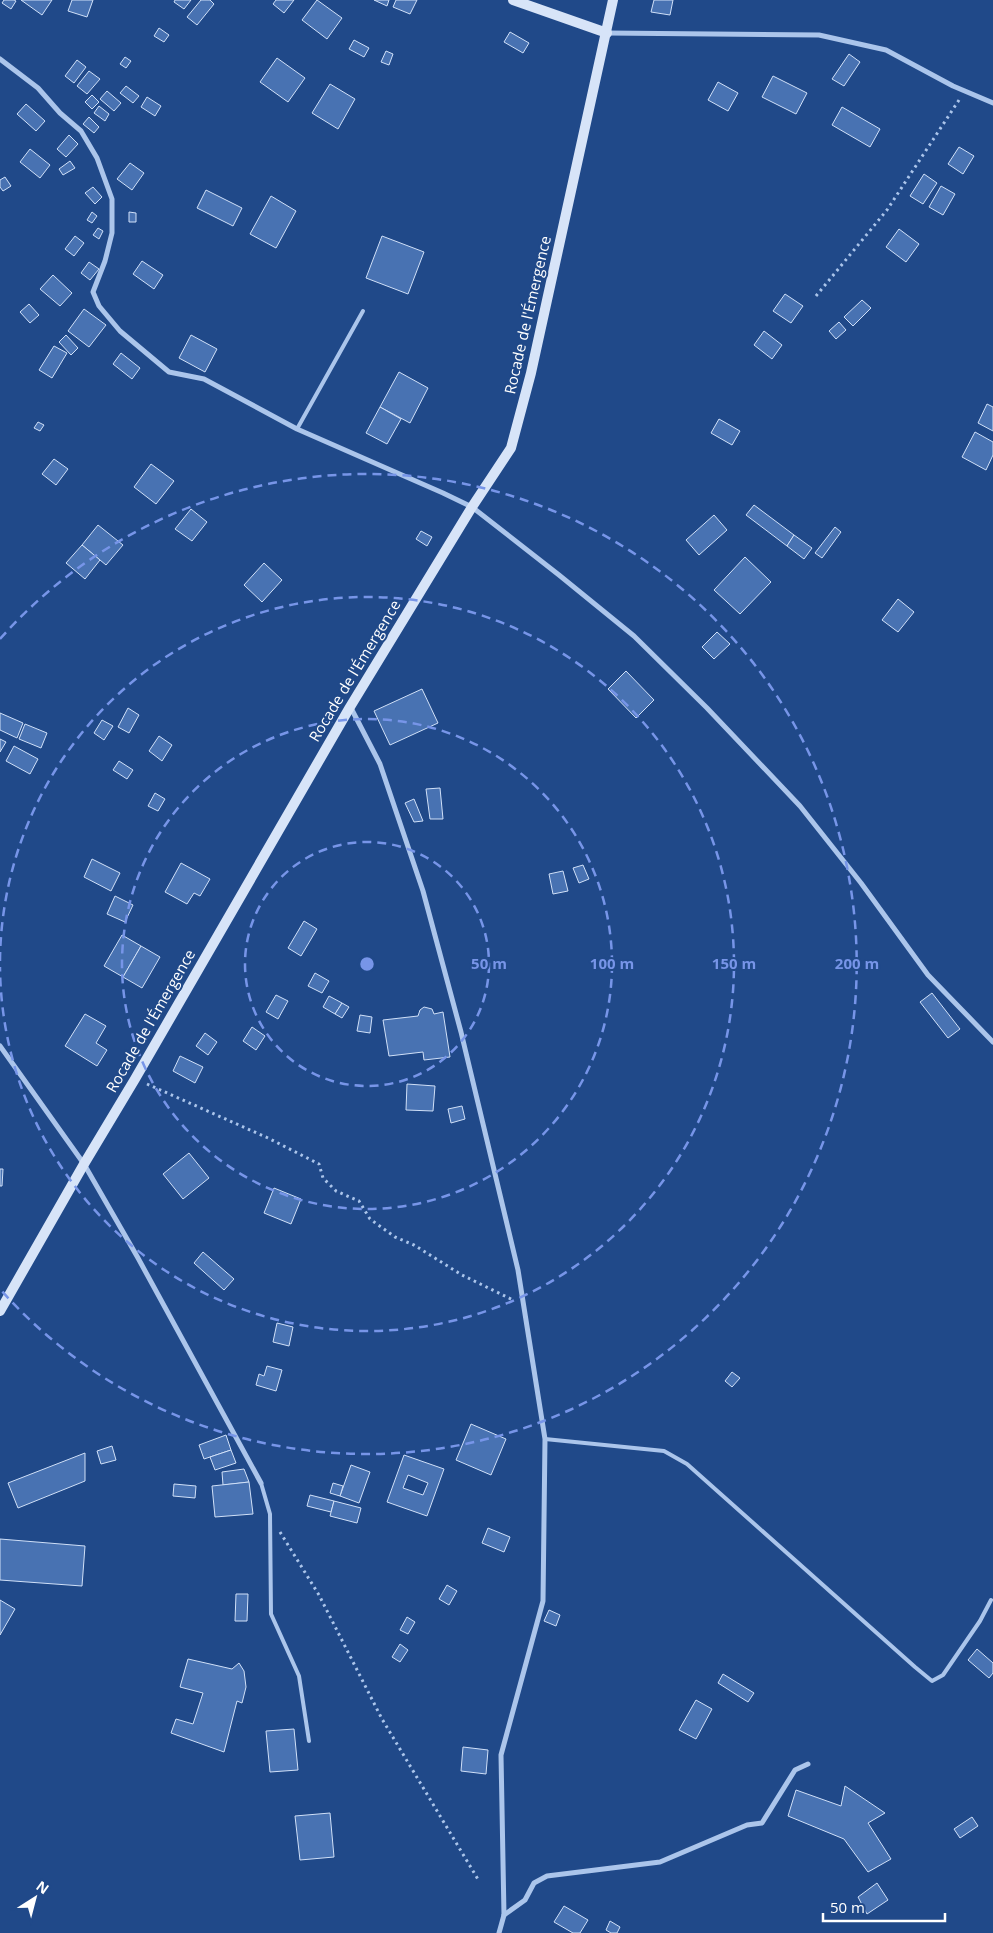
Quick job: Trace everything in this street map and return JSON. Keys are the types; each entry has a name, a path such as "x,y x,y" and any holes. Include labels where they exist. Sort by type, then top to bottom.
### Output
{"street":[{"path":"513,0 607,33 819,35 886,50 993,103"},
{"name":"Rocade de l'Émergence","path":"0,1311 350,707 472,507 511,448 531,373 613,0"},
{"path":"0,59 38,88 60,113 82,131 97,158 112,199 112,233 105,261 93,292 99,306 120,331 169,372 204,379 297,429 472,507 559,574 634,636 707,708 800,806 861,883 928,976 979,1030 993,1042"},
{"path":"350,707 380,764 423,891 465,1051 518,1270 545,1439 543,1602 501,1755 504,1915 499,1933"},
{"path":"0,1046 84,1164 138,1258 261,1483"},
{"path":"504,1915 525,1900 534,1883 547,1876 660,1862 747,1825 762,1823 795,1770 808,1764"}],"lane":[{"path":"297,429 363,311"},
{"path":"545,1439 664,1451 686,1464 932,1681 943,1675 980,1621 991,1600"},
{"path":"261,1483 270,1514 271,1614 299,1676 309,1741"}],"path":[{"path":"816,296 887,210 947,116 966,91"},
{"path":"135,1079 268,1138 319,1164 323,1178 336,1191 359,1201 370,1219 462,1275 524,1306"},
{"path":"270,1514 319,1595 382,1719 479,1881"}],"building":[{"path":"4,0 16,1 11,9 2,3"},
{"path":"21,0 52,0 42,15"},
{"path":"72,0 93,0 87,17 68,11"},
{"path":"175,0 191,0 184,9 174,2"},
{"path":"201,0 210,0 214,4 197,25 187,17"},
{"path":"276,0 294,0 284,13 273,4"},
{"path":"317,0 342,18 327,39 302,20"},
{"path":"374,0 389,0 387,6"},
{"path":"396,0 417,0 410,14 393,7"},
{"path":"654,0 673,0 670,15 651,12"},
{"path":"159,28 169,35 164,42 154,36"},
{"path":"510,32 529,43 523,53 504,42"},
{"path":"354,40 369,48 364,57 349,49"},
{"path":"386,51 393,54 389,65 381,62"},
{"path":"849,54 860,62 844,86 832,79"},
{"path":"125,57 131,61 126,68 120,64"},
{"path":"277,58 305,78 288,102 260,82"},
{"path":"77,60 86,67 74,83 65,76"},
{"path":"89,71 100,79 87,94 77,86"},
{"path":"773,76 807,93 796,114 762,97"},
{"path":"718,82 738,93 728,111 708,100"},
{"path":"330,84 355,99 338,129 312,113"},
{"path":"126,86 139,96 133,103 120,93"},
{"path":"107,91 121,103 114,111 100,99"},
{"path":"92,95 99,102 92,109 85,102"},
{"path":"147,97 161,106 155,116 141,107"},
{"path":"26,104 45,121 36,131 17,114"},
{"path":"99,106 109,114 105,121 94,113"},
{"path":"842,107 880,129 870,147 832,125"},
{"path":"89,117 99,127 94,133 83,124"},
{"path":"69,135 78,144 66,157 57,149"},
{"path":"959,147 974,156 963,174 948,164"},
{"path":"30,149 50,165 40,178 20,162"},
{"path":"70,161 75,168 63,175 59,169"},
{"path":"130,163 144,173 132,190 117,179"},
{"path":"924,174 937,183 923,204 910,196"},
{"path":"5,177 11,186 3,191 0,187 0,180"},
{"path":"941,186 955,194 943,215 929,207"},
{"path":"93,187 102,197 95,204 85,193"},
{"path":"206,190 242,208 233,226 197,208"},
{"path":"271,196 296,211 276,248 250,234"},
{"path":"92,212 97,216 92,223 87,220"},
{"path":"129,212 136,213 136,222 129,222"},
{"path":"98,228 103,231 99,239 93,235"},
{"path":"899,229 919,244 906,262 886,247"},
{"path":"75,236 84,243 74,256 65,249"},
{"path":"382,236 424,252 408,294 366,278"},
{"path":"142,261 163,275 154,289 133,274"},
{"path":"89,262 99,269 90,280 81,273"},
{"path":"53,275 72,293 60,306 40,289"},
{"path":"785,294 803,306 791,323 773,311"},
{"path":"862,300 871,308 853,326 844,317"},
{"path":"29,304 39,315 30,323 20,312"},
{"path":"84,309 106,325 89,347 68,331"},
{"path":"839,322 846,330 836,339 829,331"},
{"path":"764,331 782,345 772,359 754,345"},
{"path":"66,335 78,348 71,355 59,342"},
{"path":"191,335 217,349 205,372 179,358"},
{"path":"54,346 67,353 52,378 39,370"},
{"path":"121,353 140,368 132,379 113,364"},
{"path":"399,372 428,388 410,423 380,407"},
{"path":"987,404 993,407 993,431 978,423"},
{"path":"380,407 401,419 387,444 366,433"},
{"path":"719,419 740,431 732,445 711,433"},
{"path":"38,422 44,425 40,431 34,428"},
{"path":"975,432 993,442 993,455 986,470 962,457"},
{"path":"54,459 68,469 56,485 42,474"},
{"path":"151,464 174,481 156,504 134,487"},
{"path":"754,505 794,535 787,546 746,515"},
{"path":"191,509 207,522 192,541 175,529"},
{"path":"714,515 727,530 699,555 686,540"},
{"path":"98,525 123,545 106,565 82,545"},
{"path":"835,527 841,532 822,558 815,553"},
{"path":"421,531 432,537 427,546 416,539"},
{"path":"794,535 812,548 804,559 787,546"},
{"path":"82,545 100,560 85,579 66,563"},
{"path":"745,557 771,582 740,614 714,590"},
{"path":"264,563 282,580 262,602 244,585"},
{"path":"898,599 914,612 898,632 882,620"},
{"path":"717,632 730,644 714,659 702,647"},
{"path":"626,671 654,700 636,718 608,689"},
{"path":"422,689 438,723 390,745 374,711"},
{"path":"128,708 139,715 129,733 118,727"},
{"path":"0,713 23,723 17,738 0,730"},
{"path":"102,720 113,726 104,740 94,733"},
{"path":"25,724 47,733 41,748 19,739"},
{"path":"159,736 172,745 162,761 149,751"},
{"path":"0,739 6,742 0,752"},
{"path":"14,746 38,759 30,774 6,761"},
{"path":"119,761 133,770 127,779 113,770"},
{"path":"440,788 443,819 430,819 426,789"},
{"path":"155,793 165,799 158,811 148,806"},
{"path":"414,799 423,821 414,822 405,803"},
{"path":"92,859 120,873 111,891 84,877"},
{"path":"181,863 210,879 200,896 194,893 187,904 165,892"},
{"path":"583,865 589,879 579,883 573,868"},
{"path":"563,871 568,891 553,894 549,874"},
{"path":"115,896 133,905 125,922 107,914"},
{"path":"304,921 317,929 301,956 288,948"},
{"path":"122,935 141,946 123,977 104,966"},
{"path":"141,946 160,957 142,988 123,977"},
{"path":"315,973 329,981 322,993 308,986"},
{"path":"932,993 960,1029 948,1038 920,1002"},
{"path":"276,995 288,1001 278,1019 266,1012"},
{"path":"329,996 342,1003 335,1014 323,1007"},
{"path":"342,1003 349,1007 342,1018 335,1014"},
{"path":"424,1007 432,1009 434,1014 443,1012 450,1057 424,1060 423,1052 389,1056 383,1020 418,1016 420,1010"},
{"path":"85,1014 106,1026 96,1043 107,1050 97,1066 65,1046"},
{"path":"360,1015 372,1017 370,1033 357,1031"},
{"path":"252,1027 265,1036 256,1050 243,1041"},
{"path":"205,1033 217,1042 208,1055 196,1046"},
{"path":"180,1056 203,1067 195,1083 173,1071"},
{"path":"407,1084 435,1086 433,1111 406,1110"},
{"path":"462,1106 465,1119 451,1123 448,1109"},
{"path":"189,1153 209,1178 183,1199 163,1174"},
{"path":"0,1169 3,1169 2,1186 0,1186"},
{"path":"274,1188 301,1199 291,1224 264,1213"},
{"path":"203,1252 234,1279 224,1290 194,1263"},
{"path":"277,1323 293,1327 289,1346 273,1342"},
{"path":"267,1366 282,1370 276,1391 256,1385 259,1374 264,1376"},
{"path":"732,1372 740,1378 732,1387 725,1381"},
{"path":"471,1424 506,1439 491,1475 456,1460"},
{"path":"226,1435 231,1450 204,1459 199,1445"},
{"path":"112,1446 116,1460 101,1464 97,1451"},
{"path":"231,1450 236,1463 215,1470 210,1457"},
{"path":"85,1453 85,1481 18,1508 8,1483"},
{"path":"404,1455 444,1469 427,1516 387,1502","holes":["408,1475 428,1483 423,1495 403,1488"]},
{"path":"351,1465 370,1472 359,1503 340,1496"},
{"path":"244,1469 249,1482 223,1485 222,1472"},
{"path":"249,1482 253,1514 215,1517 212,1486"},
{"path":"333,1483 343,1486 340,1496 330,1493"},
{"path":"174,1484 196,1486 195,1498 173,1496"},
{"path":"310,1495 334,1501 331,1512 307,1506"},
{"path":"334,1501 361,1508 357,1523 330,1516"},
{"path":"488,1528 510,1537 504,1552 482,1543"},
{"path":"0,1539 85,1546 82,1586 0,1580"},
{"path":"447,1585 457,1591 449,1605 439,1599"},
{"path":"236,1594 248,1594 247,1621 235,1621"},
{"path":"0,1600 15,1609 0,1635"},
{"path":"549,1610 560,1615 556,1626 544,1621"},
{"path":"407,1617 415,1622 408,1634 400,1630"},
{"path":"400,1644 408,1650 400,1662 392,1657"},
{"path":"977,1649 993,1663 993,1673 989,1678 968,1660"},
{"path":"188,1659 232,1669 239,1663 244,1671 246,1687 242,1703 237,1701 224,1752 171,1733 176,1719 193,1724 203,1693 180,1687"},
{"path":"723,1674 754,1693 748,1702 718,1683"},
{"path":"696,1700 712,1709 696,1739 679,1730"},
{"path":"294,1729 298,1770 270,1772 266,1731"},
{"path":"463,1747 488,1750 486,1774 461,1771"},
{"path":"845,1786 885,1813 868,1823 891,1859 868,1872 844,1839 788,1816 796,1790 841,1806"},
{"path":"330,1813 334,1857 300,1860 295,1816"},
{"path":"972,1817 978,1826 960,1838 954,1829"},
{"path":"877,1883 888,1900 867,1914 858,1897"},
{"path":"564,1906 588,1920 580,1933 573,1933 554,1922"},
{"path":"610,1921 620,1927 617,1933 611,1933 606,1930"}]}
